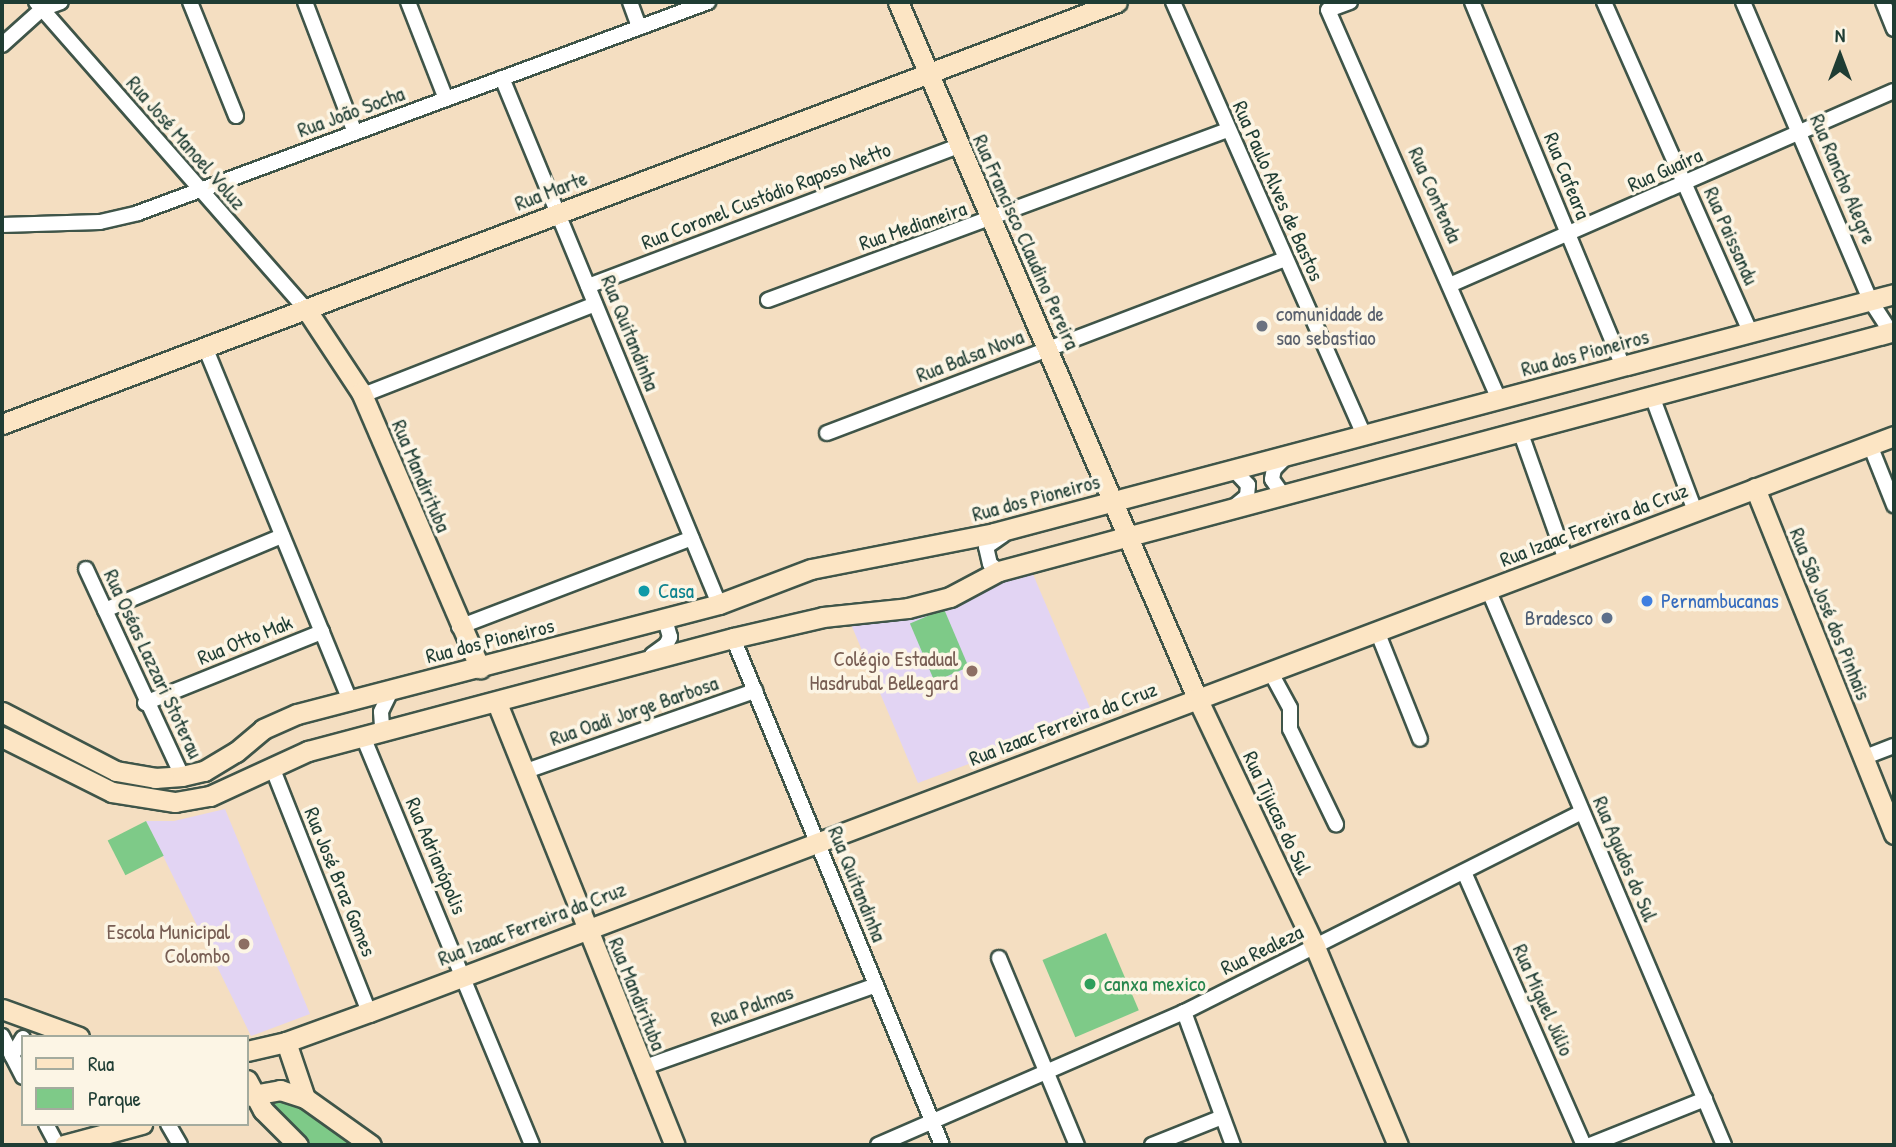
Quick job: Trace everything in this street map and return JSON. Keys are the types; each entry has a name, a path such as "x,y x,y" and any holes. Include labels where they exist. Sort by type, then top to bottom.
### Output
{"street":[{"path":"2,45 39,5 61,2"},
{"path":"190,2 236,116"},
{"path":"305,2 355,133"},
{"path":"408,2 446,99"},
{"path":"630,2 639,27"},
{"name":"Rua João Socha","path":"2,225 100,222 198,191 708,2"},
{"name":"Rua Francisco Claudino Pereira","path":"898,2 1114,501"},
{"name":"Rua Marte","path":"2,424 927,71 1117,2"},
{"name":"Rua Paulo Alves de Bastos","path":"1173,2 1284,259 1364,435"},
{"name":"Rua Contenda","path":"1350,2 1328,10 1452,284 1499,399"},
{"name":"Rua Cafeara","path":"1472,2 1623,367"},
{"name":"Rua Paissandu","path":"1604,2 1751,333"},
{"name":"Rua Rancho Alegre","path":"1743,2 1870,300 1893,331"},
{"path":"1883,2 1894,29"},
{"name":"Rua José Manoel Voluz","path":"39,5 198,191 306,309"},
{"name":"Rua Quitandinha","path":"502,78 719,604"},
{"name":"Rua Guaíra","path":"1452,284 1568,236 1894,91"},
{"name":"Rua Medianeira","path":"768,300 992,220 1228,130"},
{"name":"Rua Coronel Custódio Raposo Netto","path":"588,286 959,146"},
{"name":"Rua Balsa Nova","path":"827,433 1284,259"},
{"name":"Rua dos Pioneiros","path":"2,712 116,771 155,778 182,776 204,771 236,752 263,729 297,714 719,604 852,558 890,555 1041,520 1894,294"},
{"path":"363,396 595,304"},
{"name":"Rua Mandirituba","path":"306,309 363,396 459,628 480,668"},
{"path":"2,737 112,792 144,801 175,802 210,796 308,751 364,739 733,638 823,617 908,608 950,597 999,570 1893,331"},
{"path":"205,347 350,701"},
{"path":"1652,396 1695,511"},
{"path":"1520,432 1566,560"},
{"name":"Rua Izaac Ferreira da Cruz","path":"248,1051 286,1042 369,1012 463,974 1894,436"},
{"path":"1870,445 1894,505"},
{"path":"1283,495 1272,479 1274,469 1288,455"},
{"path":"1230,509 1247,496 1248,485 1233,470"},
{"name":"Rua São José dos Pinhais","path":"1755,488 1894,834"},
{"name":"Rua Tijucas do Sul","path":"1114,501 1197,698 1315,947 1398,1145"},
{"path":"999,570 985,555 990,540 1041,520"},
{"path":"105,610 282,536"},
{"path":"459,628 692,538"},
{"name":"Rua Oséas Lazzari Stoterau","path":"86,569 145,703 182,776"},
{"name":"Rua Agudos do Sul","path":"1488,589 1724,1145"},
{"path":"608,672 666,645 669,628 665,618"},
{"path":"1377,631 1420,738"},
{"name":"Rua Otto Mak","path":"145,703 322,632"},
{"name":"Rua Quitandinha","path":"733,638 942,1145"},
{"path":"1270,671 1290,708 1290,729 1336,824"},
{"path":"392,690 381,712 382,724 394,731"},
{"name":"Rua Oadi Jorge Barbosa","path":"526,771 755,691"},
{"name":"Rua Mandirituba","path":"497,703 674,1145"},
{"name":"Rua Adrianópolis","path":"364,739 532,1145"},
{"path":"1865,757 1894,746"},
{"name":"Rua José Braz Gomes","path":"272,767 369,1012"},
{"name":"Rua Realeza","path":"878,1145 934,1124 1184,1012 1582,812"},
{"name":"Rua Miguel Júlio","path":"1464,872 1584,1145"},
{"path":"999,958 1077,1145"},
{"name":"Rua Palmas","path":"642,1068 876,985"},
{"path":"2,1009 26,1032 58,1035"},
{"path":"1184,1012 1233,1145"},
{"path":"2,1035 21,1073"},
{"path":"12,1056 21,1041"},
{"path":"286,1042 305,1098"},
{"path":"253,1095 280,1090 305,1098 371,1145"},
{"path":"253,1095 284,1145"},
{"path":"253,1095 298,1145"},
{"path":"1590,1145 1705,1099"},
{"path":"1152,1145 1222,1117"},
{"path":"47,1126 57,1145"},
{"path":"64,1145 135,1126"},
{"path":"169,1126 180,1145"}],"shaded area":[{"name":"Colégio Estadual Hasdrubal Bellegard","path":"1032,572 1094,717 918,783 850,622"},
{"name":"Escola Municipal Colombo","path":"225,809 310,1014 251,1036 146,821 174,821"}],"green space":[{"path":"944,609 969,667 935,681 910,623"},
{"path":"146,821 164,856 125,875 108,841"},
{"name":"canxa mexico","path":"1106,933 1139,1010 1075,1037 1042,960"},
{"path":"280,1091 359,1145 311,1145 268,1099"}],"place":[{"name":"comunidade de sao sebastiao","path":"1262,326"},
{"name":"Casa","path":"644,591"},
{"name":"Pernambucanas","path":"1647,601"},
{"name":"Bradesco","path":"1607,618"},
{"name":"Colégio Estadual Hasdrubal Bellegard","path":"972,671"},
{"name":"Escola Municipal Colombo","path":"244,944"},
{"name":"canxa mexico","path":"1090,984"}]}
